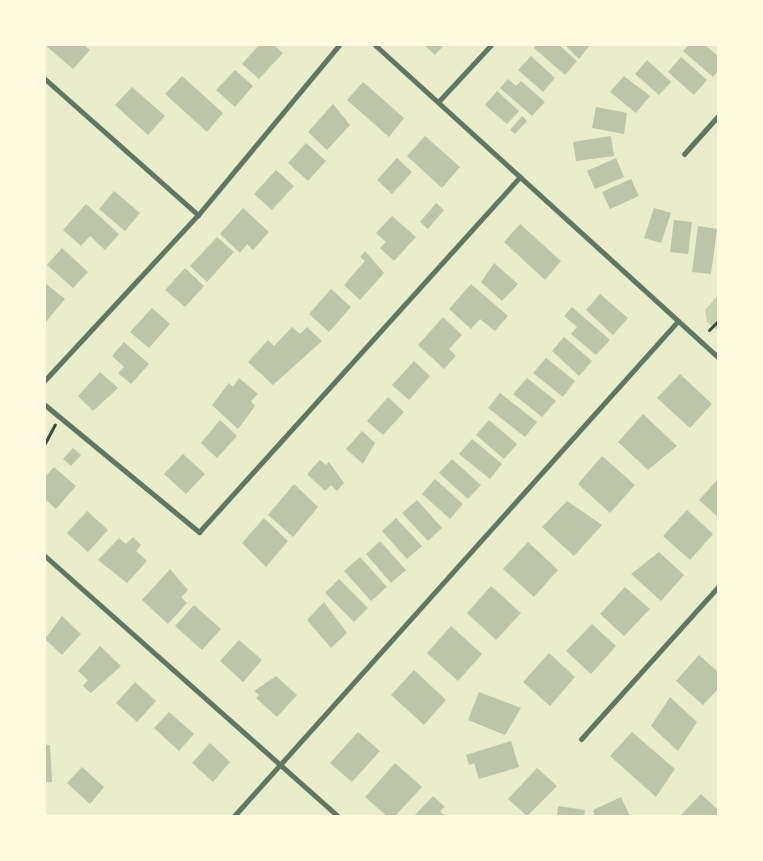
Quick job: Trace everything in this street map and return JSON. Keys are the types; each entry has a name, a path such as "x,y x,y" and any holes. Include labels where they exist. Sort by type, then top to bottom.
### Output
{"street":[{"path":"45,380 198,215 339,45"},
{"path":"375,45 718,357"},
{"path":"438,102 490,45"},
{"path":"45,79 198,215"},
{"path":"684,154 718,116"},
{"path":"45,405 199,532 520,177"},
{"path":"234,816 678,321"},
{"path":"45,556 338,816"},
{"path":"581,739 718,587"}],"path":[{"path":"710,330 718,321"},
{"path":"45,443 58,416"}],"green space":[{"path":"718,295 718,331 707,322 705,310"}],"building":[{"path":"45,45 84,45 90,50 73,69"},
{"path":"259,45 274,45 283,53 259,79 242,64"},
{"path":"424,45 444,45 435,55"},
{"path":"536,45 559,45 577,61 565,75 534,48"},
{"path":"565,45 590,45 579,59"},
{"path":"689,45 705,45 718,56 718,71 713,77 683,51"},
{"path":"531,56 555,78 543,92 518,70"},
{"path":"681,57 707,80 694,95 668,72"},
{"path":"647,60 671,82 659,95 635,74"},
{"path":"235,70 253,86 235,107 216,90"},
{"path":"182,76 223,113 207,132 165,94"},
{"path":"624,76 650,96 636,113 610,92"},
{"path":"508,79 516,86 521,81 545,102 532,116 500,88"},
{"path":"363,82 404,118 389,137 347,100"},
{"path":"132,87 165,116 148,135 115,105"},
{"path":"497,91 519,111 507,124 485,105"},
{"path":"333,104 350,125 327,150 308,132"},
{"path":"596,107 627,113 624,134 592,128"},
{"path":"522,116 527,121 515,134 510,130"},
{"path":"425,136 460,167 442,188 407,156"},
{"path":"611,136 614,156 576,161 573,142"},
{"path":"306,143 326,161 308,181 288,163"},
{"path":"397,158 412,172 392,194 377,180"},
{"path":"616,158 624,177 595,189 587,171"},
{"path":"276,170 294,186 272,210 254,194"},
{"path":"631,179 639,196 610,209 602,192"},
{"path":"114,191 140,213 125,231 99,209"},
{"path":"436,203 444,210 428,229 420,222"},
{"path":"86,204 119,234 105,250 90,236 81,246 63,230"},
{"path":"243,208 269,232 253,250 247,244 240,253 220,234"},
{"path":"654,208 671,213 661,243 644,238"},
{"path":"392,216 416,237 394,261 380,248 386,242 376,233"},
{"path":"674,220 692,222 688,254 670,252"},
{"path":"520,224 561,261 545,280 504,242"},
{"path":"698,226 717,229 711,274 692,272"},
{"path":"217,237 234,252 207,282 190,266"},
{"path":"62,248 88,272 73,288 47,265"},
{"path":"365,251 384,273 360,300 344,285 365,261 360,257"},
{"path":"494,263 518,284 502,301 481,282"},
{"path":"185,268 204,286 185,307 165,290"},
{"path":"45,283 65,299 45,323"},
{"path":"471,284 508,316 495,331 480,319 471,329 449,309"},
{"path":"331,289 351,307 329,332 309,314"},
{"path":"600,294 628,318 613,335 586,310"},
{"path":"572,307 610,340 596,355 571,334 577,327 564,316"},
{"path":"152,308 170,324 149,348 130,332"},
{"path":"443,317 462,335 449,349 456,356 444,369 418,345"},
{"path":"292,327 300,334 307,327 322,341 273,385 248,362 268,340 274,346"},
{"path":"564,337 592,361 579,376 552,351"},
{"path":"124,342 149,364 131,384 118,373 124,367 112,356"},
{"path":"546,358 575,381 563,397 533,373"},
{"path":"414,361 430,376 409,400 392,385"},
{"path":"100,372 118,388 93,411 78,396"},
{"path":"680,374 712,404 690,428 657,398"},
{"path":"239,378 258,394 251,401 255,406 238,429 212,405 229,383 233,387"},
{"path":"527,378 556,401 542,417 513,394"},
{"path":"500,393 537,422 525,437 488,408"},
{"path":"388,397 404,412 383,435 367,421"},
{"path":"643,414 677,446 648,470 618,442"},
{"path":"220,420 237,436 217,458 201,443"},
{"path":"489,420 517,444 504,459 476,435"},
{"path":"362,431 375,443 363,464 346,449"},
{"path":"472,439 502,464 490,479 459,454"},
{"path":"73,448 81,455 71,466 63,459"},
{"path":"183,454 205,474 186,494 164,474"},
{"path":"602,456 635,485 610,513 578,484"},
{"path":"452,459 481,485 468,499 439,473"},
{"path":"320,460 326,465 329,462 344,483 337,491 331,485 325,491 307,474"},
{"path":"54,467 76,486 56,509 45,499 45,477"},
{"path":"435,479 463,504 450,519 422,494"},
{"path":"718,479 718,517 699,500"},
{"path":"294,484 318,507 293,537 268,515"},
{"path":"417,500 442,528 428,541 402,513"},
{"path":"567,501 602,525 574,556 542,527"},
{"path":"687,510 713,534 690,560 663,536"},
{"path":"87,511 108,530 88,552 67,533"},
{"path":"264,518 288,541 266,567 242,543"},
{"path":"396,518 422,546 407,559 382,531"},
{"path":"133,537 141,545 136,551 147,561 127,583 98,560 119,538 126,544"},
{"path":"380,541 406,570 391,583 366,554"},
{"path":"528,542 558,570 534,597 503,569"},
{"path":"659,552 684,575 661,601 631,574"},
{"path":"360,557 387,587 371,601 344,571"},
{"path":"170,569 188,590 181,597 187,603 168,624 142,600"},
{"path":"339,579 368,608 354,622 325,593"},
{"path":"491,586 521,613 496,640 467,613"},
{"path":"625,587 650,609 624,636 600,614"},
{"path":"324,602 347,633 331,648 307,620"},
{"path":"194,605 221,629 202,650 175,626"},
{"path":"62,616 81,634 62,655 45,639"},
{"path":"592,624 616,646 591,674 566,651"},
{"path":"451,626 482,654 458,681 427,653"},
{"path":"239,640 262,660 243,682 220,661"},
{"path":"100,646 121,666 91,693 83,686 88,680 78,671"},
{"path":"549,653 575,677 550,706 523,682"},
{"path":"699,655 718,672 718,689 703,705 676,681"},
{"path":"414,670 446,700 424,725 391,695"},
{"path":"276,676 297,695 277,717 256,698 259,695 254,691"},
{"path":"135,682 156,701 137,722 116,703"},
{"path":"479,692 521,708 505,735 468,720"},
{"path":"670,697 697,722 678,751 651,726"},
{"path":"169,712 194,734 179,751 154,728"},
{"path":"358,732 380,751 352,782 330,763"},
{"path":"632,732 675,769 656,797 610,756"},
{"path":"511,741 519,767 479,779 474,763 469,765 466,755"},
{"path":"210,743 230,762 213,782 192,763"},
{"path":"45,745 50,745 52,782 45,782"},
{"path":"395,763 422,787 395,816 387,816 365,797"},
{"path":"82,767 104,787 90,804 67,783"},
{"path":"537,768 557,786 527,816 508,799"},
{"path":"701,794 718,810 718,816 680,816"},
{"path":"433,796 445,807 440,811 445,816 414,816"},
{"path":"621,797 630,816 595,816 593,810"},
{"path":"558,806 585,810 584,816 557,816"}]}
